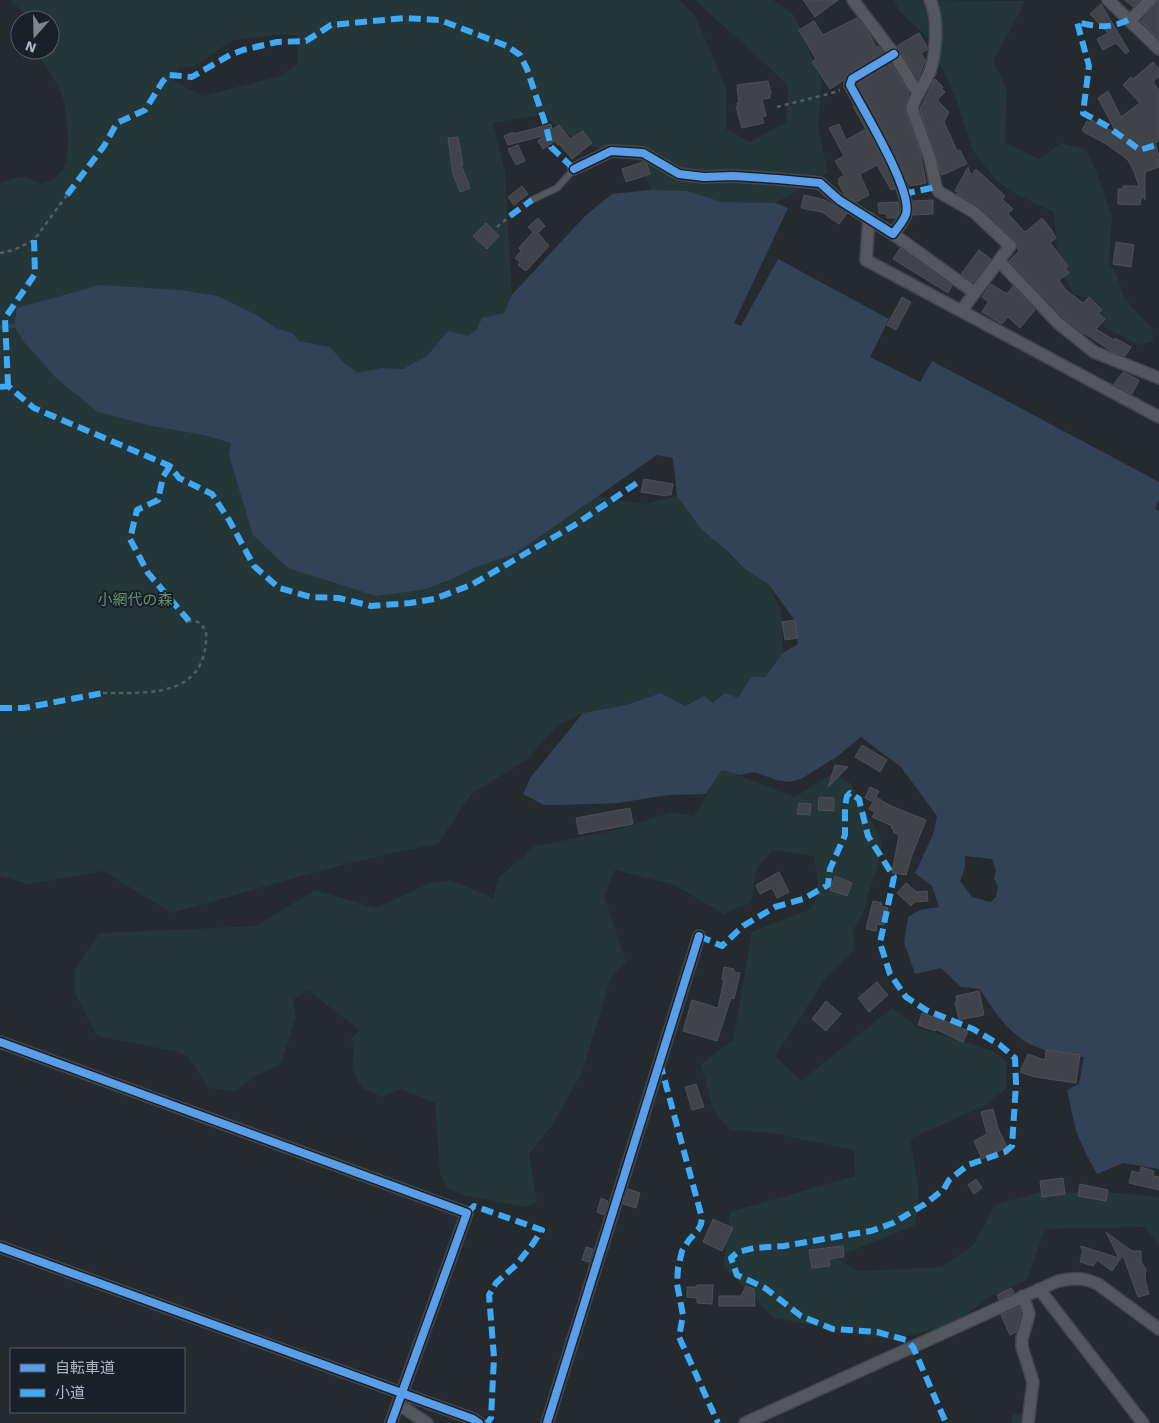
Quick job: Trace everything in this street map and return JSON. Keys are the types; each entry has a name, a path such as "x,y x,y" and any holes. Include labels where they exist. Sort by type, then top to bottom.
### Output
{"street":[{"path":"853,0 894,54 918,93"},
{"path":"930,0 933,6 934,17 934,53 928,76 913,102 912,109 930,159 936,187 939,192 974,212 1010,246 961,311"},
{"path":"1108,0 1159,49"},
{"path":"1130,21 1150,0"},
{"path":"894,54 852,79 850,85 883,146 900,182 906,202 906,214 894,234"},
{"path":"574,170 611,151 643,152 679,174 820,183 839,200 894,234 975,293"},
{"path":"868,218 866,260 1159,417"},
{"path":"999,262 1058,323 1094,352 1159,378"},
{"path":"547,1423 699,936"},
{"path":"0,1042 466,1213 391,1423"},
{"path":"0,1247 400,1399 473,1419 479,1423"},
{"path":"745,1423 1058,1281 1075,1278 1087,1279 1098,1284 1159,1329"},
{"path":"1038,1289 1143,1423"},
{"path":"1023,1296 1029,1314 1022,1339 1022,1347 1033,1382 1028,1423"},
{"path":"400,1399 427,1423"}],"lane":[{"path":"532,200 557,188 574,170"}],"path":[{"path":"777,106 832,94 850,85"},
{"path":"0,253 14,250 34,240 67,195"},
{"path":"497,227 510,216"},
{"path":"103,693 148,693 170,688 190,679 199,669 207,646 206,630 198,622 189,620"}],"green space":[{"name":"小網代の森","path":"10,0 679,0 695,16 727,92 726,129 750,142 786,122 788,85 695,0 773,0 794,15 822,83 818,127 828,173 721,234 600,497 645,504 677,496 701,529 745,569 768,584 781,611 783,653 765,677 752,676 738,699 713,703 704,696 685,706 661,693 626,705 583,713 558,726 525,761 471,794 438,844 371,858 171,913 104,871 28,884 0,876 0,183 22,176 42,184 64,169 67,159 68,141 64,102 53,78 41,60 60,60 60,10 21,10","holes":["297,35 298,63 281,76 202,96 174,81 178,68 193,67 233,40","543,115 578,142 639,161 651,190 612,194 585,216 512,294 505,172 493,123"]},
{"path":"894,0 1024,1 1019,14 993,61 1007,89 1005,142 1039,159 1061,143 1085,149 1096,170 1112,217 1109,263 1117,275 1124,298 1152,329 1153,341 1139,345 1104,327 1093,299 1074,295 1058,265 1054,212 1012,192 994,178 973,151 955,96 927,37 900,12"},
{"path":"722,770 795,797 833,773 850,783 882,840 878,867 868,894 865,910 853,930 855,949 827,976 775,1056 801,1081 892,1008 919,1028 993,1051 1006,1061 1006,1089 984,1106 910,1139 919,1191 915,1225 835,1258 859,1271 942,1267 974,1244 995,1205 1040,1192 1119,1193 1159,1197 1159,1246 1145,1227 1045,1229 1027,1280 991,1296 952,1325 890,1340 774,1318 723,1266 730,1212 855,1176 854,1150 772,1133 730,1130 713,1110 701,1064 733,1040 752,932 811,909 819,892 814,856 773,850 757,867 751,902 724,914 674,885 615,870 604,896 626,962 611,977 582,1073 551,1127 529,1154 537,1203 526,1207 463,1195 446,1187 440,1173 435,1103 401,1089 382,1097 363,1089 352,1071 354,1051 351,1039 360,1030 307,990 293,1000 296,1017 281,1064 255,1076 234,1092 208,1087 188,1057 178,1052 97,1036 75,993 75,969 100,933 256,926 315,890 376,908 430,883 451,880 493,898 499,877 535,846 616,830 672,812 694,816"},
{"path":"1030,1413 1035,1423 1011,1423 1013,1414"}],"water":[{"path":"651,190 687,191 722,202 776,203 788,208 734,323 741,326 778,259 889,319 870,357 920,382 932,361 1159,482 1159,500 1155,509 1159,511 1159,1169 1123,1163 1097,1174 1076,1131 1067,1090 1079,1084 1084,1057 1050,1051 1029,1044 1005,1024 991,1007 980,989 961,987 941,968 915,974 904,942 908,917 920,910 939,907 932,886 915,873 933,835 937,816 901,767 861,737 838,756 801,779 790,782 776,780 755,772 740,775 722,770 706,794 668,795 618,803 544,805 523,794 531,777 583,713 626,705 661,693 685,706 704,696 713,703 725,693 738,698 752,676 765,677 783,653 798,644 794,619 768,584 745,569 701,529 677,496 673,458 657,455 516,553 422,590 376,596 288,568 253,535 229,455 231,443 204,435 152,426 98,412 56,378 24,342 14,326 17,308 100,285 180,290 217,296 255,314 276,328 292,333 299,341 330,347 343,362 357,373 381,368 403,369 427,356 448,331 468,336 477,329 482,318 504,313 512,295 585,216 612,194","holes":["965,856 992,859 996,871 994,878 998,887 996,897 990,902 972,897 960,881 965,867"]}],"building":[{"path":"803,0 838,0 815,17"},
{"path":"1125,0 1140,0 1133,7"},
{"path":"1157,0 1159,0 1159,39 1141,21"},
{"path":"1101,4 1129,51 1126,54 1116,43 1103,50 1097,39 1108,33 1090,14"},
{"path":"857,18 870,35 876,47 878,46 883,52 848,73 844,80 830,89 812,62 816,59 799,30 814,21 823,35"},
{"path":"919,33 927,50 921,53 925,60 918,79 897,46"},
{"path":"1153,62 1159,69 1159,77 1153,82 1159,90 1159,141 1155,143 1159,156 1159,167 1145,172 1145,200 1142,195 1140,205 1118,204 1118,189 1123,189 1123,186 1139,186 1133,169 1127,159 1082,130 1087,121 1091,123 1092,120 1117,134 1098,98 1108,91 1121,117 1140,103 1123,85"},
{"path":"891,64 909,93 905,111 920,152 926,183 910,186 892,146 858,84"},
{"path":"935,79 945,92 937,100 949,112 944,122 957,151 960,150 967,164 942,175 920,109"},
{"path":"768,81 770,98 762,99 766,116 762,117 764,123 742,128 736,107 738,106 737,103 739,103 737,85"},
{"path":"853,106 869,134 879,153 895,189 891,190 877,165 860,174 869,195 856,202 845,195 838,183 840,182 838,179 844,175 835,161 844,156 829,128 839,124 846,140 866,129"},
{"path":"551,124 552,130 559,125 570,139 583,131 592,143 572,159 560,144 558,145 555,141 543,149 538,141 546,135 508,145 504,136 513,132 513,134"},
{"path":"458,137 463,165 461,165 470,188 460,192 453,174 448,138"},
{"path":"518,145 525,161 516,165 508,149"},
{"path":"643,162 647,164 650,174 626,182 622,169"},
{"path":"968,167 971,175 976,169 1005,196 1002,199 1013,209 1008,214 1025,232 1042,218 1056,238 1050,243 1068,266 1065,268 1069,273 1059,280 1066,290 1083,303 1089,297 1102,310 1098,313 1105,319 1096,329 1114,340 1115,338 1131,347 1125,356 1111,351 1084,334 1063,317 1009,261 1019,251 1015,241 979,206 955,191"},
{"path":"522,186 528,194 514,205 508,197"},
{"path":"804,195 825,200 847,214 839,224 822,212 801,208"},
{"path":"933,200 933,214 913,215 913,201"},
{"path":"898,202 899,213 895,218 887,218 887,214 879,213 878,203"},
{"path":"538,218 545,226 538,233 549,246 526,271 518,265 520,262 515,258 521,251 519,248 533,232 528,227"},
{"path":"486,223 499,236 487,249 473,236"},
{"path":"1116,242 1134,245 1131,267 1113,264"},
{"path":"900,248 952,286 948,293 893,259"},
{"path":"979,250 991,259 973,282 961,274"},
{"path":"991,284 1007,294 1013,286 1035,310 1020,328 1008,317 1002,324 982,312 988,302 982,297"},
{"path":"902,297 911,302 896,330 887,325"},
{"path":"1123,372 1139,380 1132,394 1114,384"},
{"path":"644,479 673,484 671,495 641,492"},
{"path":"795,620 798,638 785,640 782,622"},
{"path":"862,745 887,760 880,772 855,757"},
{"path":"835,765 848,767 828,787"},
{"path":"870,787 879,791 876,797 889,805 926,820 906,875 892,873 899,835 893,832 892,826 872,817 875,812 869,809 873,802 865,798"},
{"path":"819,797 834,798 834,811 818,810"},
{"path":"799,803 811,804 810,815 797,814"},
{"path":"630,808 633,824 579,834 576,818"},
{"path":"779,872 789,892 777,898 772,888 760,894 756,885"},
{"path":"835,876 852,883 847,896 830,890"},
{"path":"906,883 917,892 927,891 928,901 914,902 911,906 897,893"},
{"path":"873,901 882,903 881,906 888,908 884,925 877,924 876,931 866,929"},
{"path":"724,967 734,969 734,972 740,973 734,999 731,998 717,1041 683,1031 692,1000 718,1008 724,980 722,979"},
{"path":"877,982 888,995 869,1012 858,998"},
{"path":"979,991 984,1015 959,1020 955,1002 957,1001 956,996"},
{"path":"826,1001 841,1014 826,1031 812,1019"},
{"path":"922,1013 968,1031 963,1042 935,1029 935,1031 918,1025"},
{"path":"1046,1050 1080,1055 1076,1083 1035,1077 1020,1072 1028,1054 1045,1060"},
{"path":"696,1084 704,1107 692,1110 685,1087"},
{"path":"993,1109 998,1128 1007,1147 982,1159 974,1141 987,1134 981,1112"},
{"path":"1141,1167 1154,1171 1153,1176 1159,1177 1159,1190 1129,1183 1132,1171 1140,1173"},
{"path":"1063,1178 1065,1194 1042,1197 1040,1181"},
{"path":"976,1179 982,1188 974,1194 968,1185"},
{"path":"1080,1184 1108,1190 1106,1201 1078,1196"},
{"path":"628,1189 640,1193 636,1208 623,1204"},
{"path":"601,1198 608,1201 604,1215 597,1212"},
{"path":"713,1219 733,1228 722,1251 703,1242"},
{"path":"1106,1232 1132,1251 1141,1251 1141,1262 1146,1269 1145,1279 1149,1294 1138,1297 1123,1255 1112,1271 1097,1260 1093,1266 1080,1262 1083,1250 1081,1246 1119,1258"},
{"path":"843,1246 844,1257 829,1259 830,1266 812,1268 809,1250"},
{"path":"586,1247 593,1249 589,1262 582,1260"},
{"path":"697,1285 713,1285 712,1304 697,1303 697,1298 687,1297 687,1287 697,1287"},
{"path":"746,1286 754,1289 755,1306 719,1306 719,1296 741,1296"},
{"path":"1011,1288 1014,1293 999,1300 997,1295"},
{"path":"1019,1307 1021,1314 1016,1332 1010,1335 1001,1315"}],"waterway":[{"path":"0,327 14,326"}],"marked path":[{"path":"67,195 104,146 117,123 145,110 163,81 169,75 192,77 230,55 243,50 277,42 306,41 331,25 405,18 440,20 507,46 520,55 527,69 551,147 574,169"},
{"path":"1128,20 1115,25 1103,26 1077,22 1089,66 1083,113 1107,126 1140,150 1159,144"},
{"path":"903,194 936,187"},
{"path":"510,216 532,200"},
{"path":"8,386 5,318 35,274 34,240"},
{"path":"0,387 8,386 34,408 170,466 179,478 212,494 229,520 254,566 279,588 311,597 339,598 371,606 434,599 471,585 573,526 637,483"},
{"path":"170,466 163,477 158,500 137,510 130,539 148,573 189,621"},
{"path":"0,708 24,708 103,693"},
{"path":"699,936 722,946 743,926 775,907 803,899 828,885 830,869 845,835 845,806 847,796 850,793 859,799 868,836 894,877 880,943 890,974 906,997 926,1010 973,1029 1000,1045 1015,1058 1016,1084 1012,1146 1005,1152 968,1165 949,1180 944,1189 925,1204 893,1223 871,1231 784,1246 754,1248 738,1252 731,1258 737,1275 765,1288 801,1316 833,1329 877,1332 906,1340 913,1347 946,1423"},
{"path":"660,1063 702,1218 698,1230 682,1251 678,1268 677,1284 683,1315 679,1337 718,1423"},
{"path":"467,1213 474,1206 542,1230 516,1265 496,1283 489,1295 494,1357 491,1418 487,1423"}],"cycle path":[{"path":"574,169 611,151 643,153 679,174 820,183 839,200 893,234 906,214 906,203 902,188 886,150 850,85 852,79 894,54"},
{"path":"547,1423 699,936"},
{"path":"0,1042 467,1213 391,1423"},
{"path":"0,1247 473,1419 479,1423"}]}
